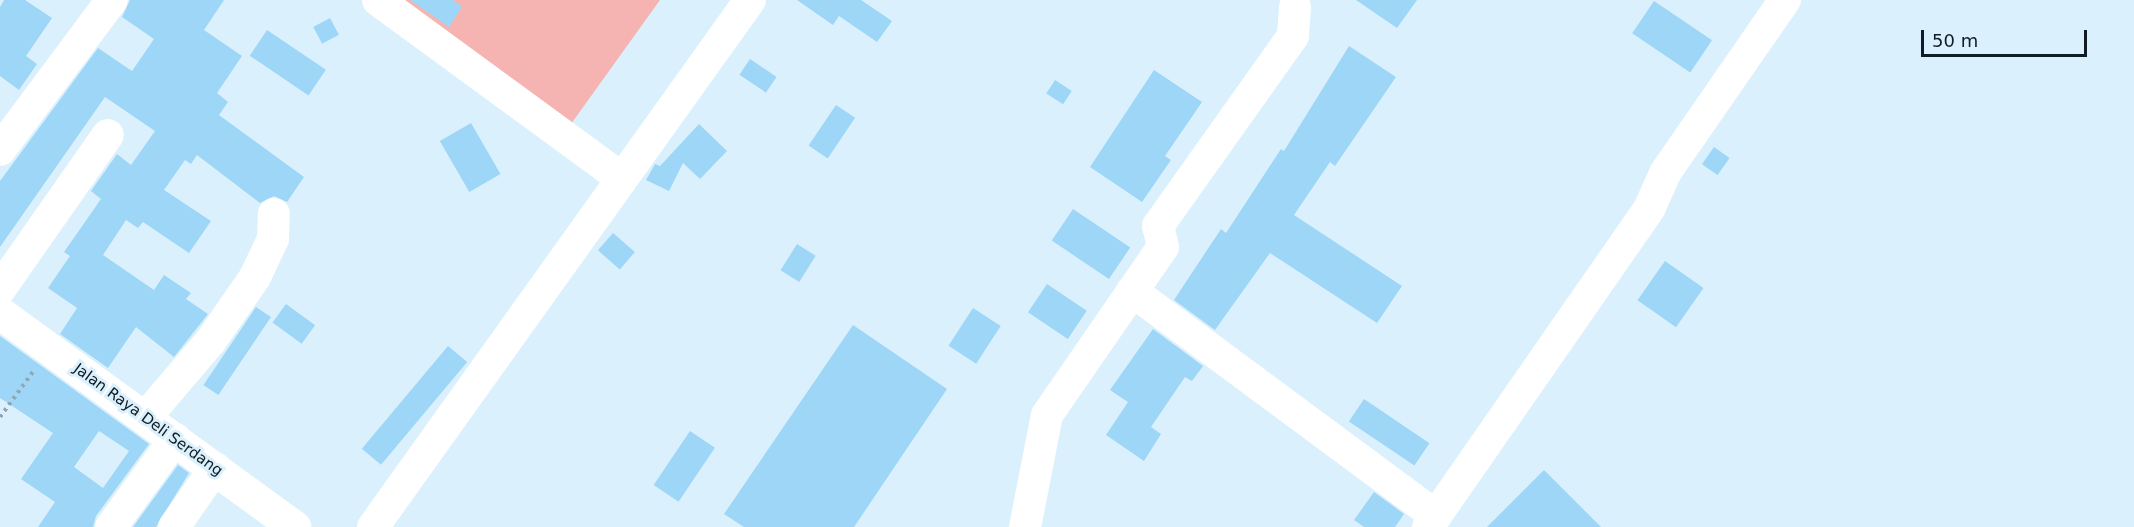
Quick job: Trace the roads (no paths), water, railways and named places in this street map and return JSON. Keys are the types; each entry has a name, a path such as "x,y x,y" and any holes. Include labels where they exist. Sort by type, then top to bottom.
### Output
{"main road":[{"name":"Jalan Raya Deli Serdang","path":"0,313 295,527"}],"street":[{"path":"0,150 112,0"},
{"path":"378,0 621,178"},
{"path":"373,527 750,0"},
{"path":"1132,291 1432,521 1650,207 1665,173 1785,0"},
{"path":"1025,527 1047,415 1162,246 1158,226 1293,36 1293,2"},
{"path":"0,289 108,135"},
{"path":"145,418 210,342 255,277 273,239 274,214"},
{"path":"111,527 175,439"},
{"path":"174,527 215,468"}]}
